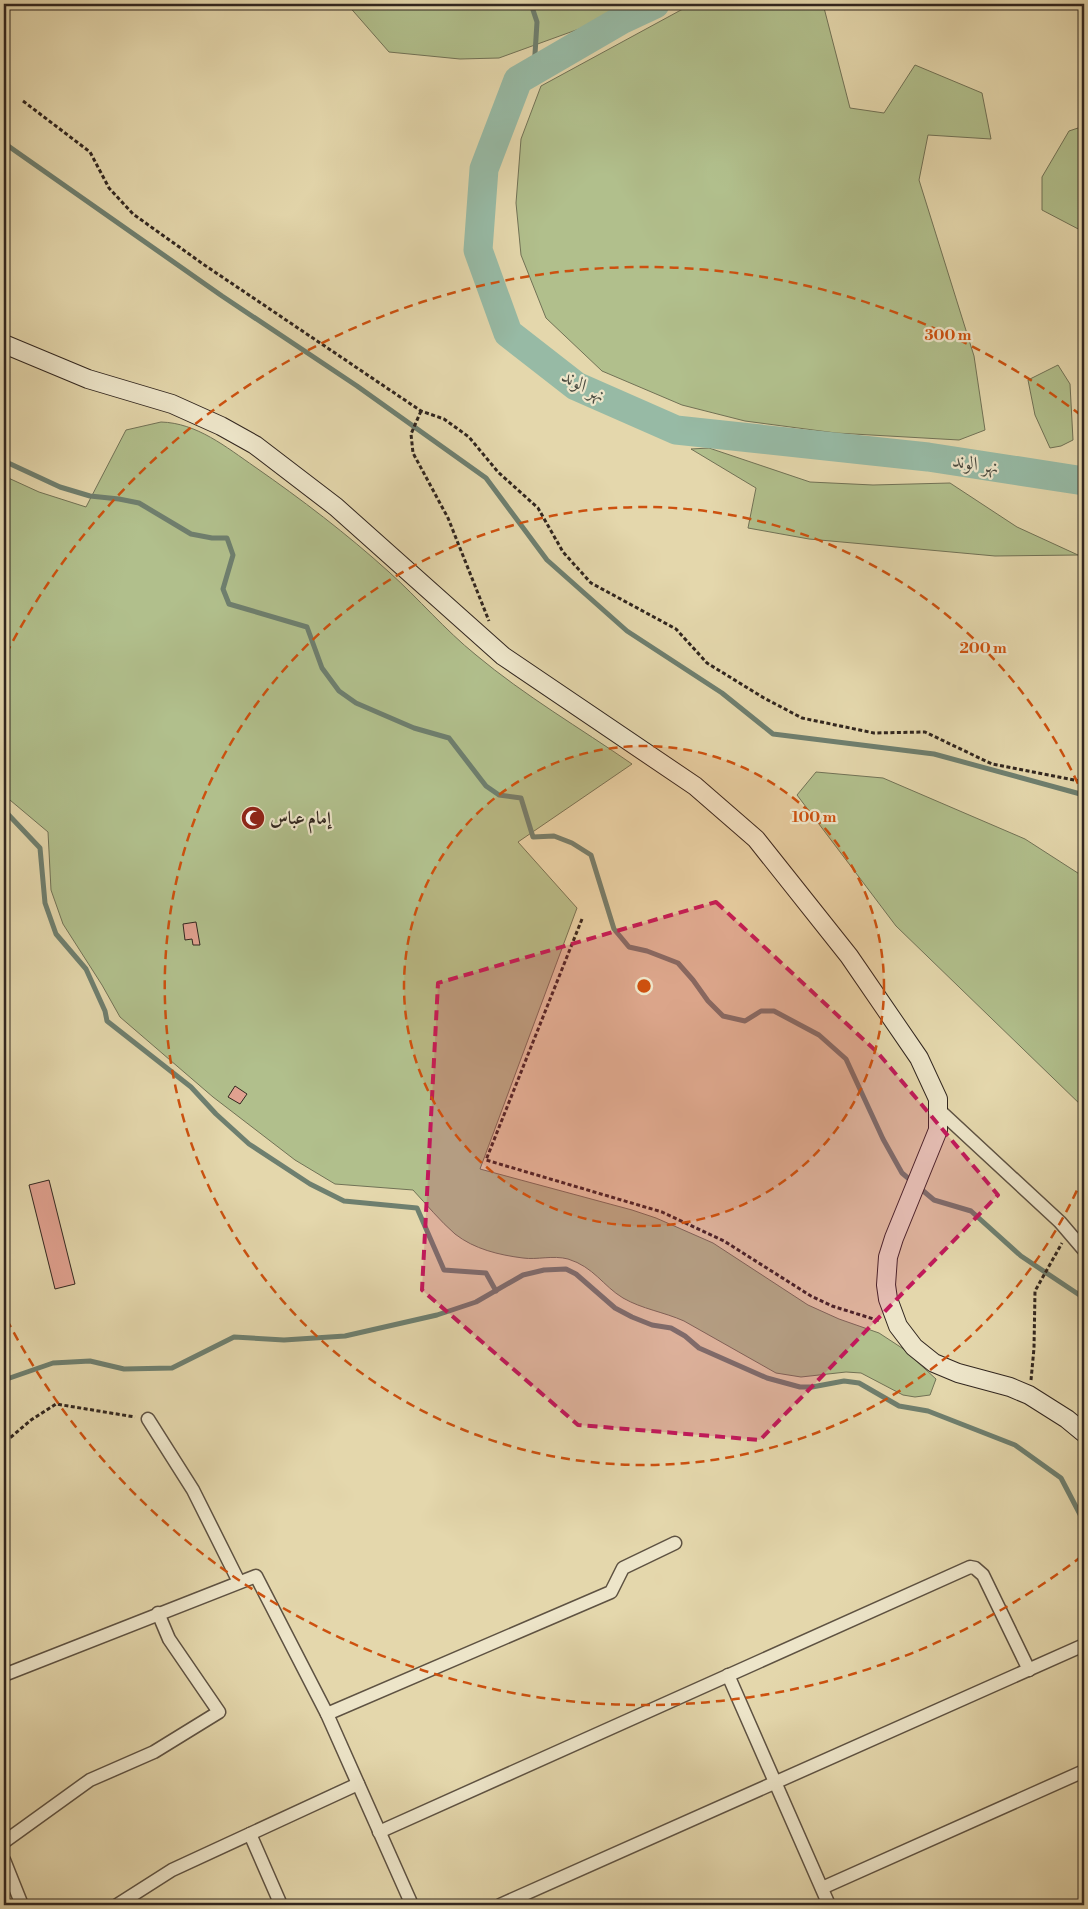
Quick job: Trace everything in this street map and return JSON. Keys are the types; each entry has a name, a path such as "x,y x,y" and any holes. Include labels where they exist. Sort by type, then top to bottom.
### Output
{"main road":[{"path":"4,344 88,379 172,404 221,426 255,445 336,507 503,656 696,786 756,839 849,956 920,1058 938,1099 938,1130 894,1238 886,1271 888,1299 898,1326 914,1347 934,1363 958,1373 1010,1387 1029,1395 1061,1414 1084,1433"}],"street":[{"path":"938,1109 1060,1222 1084,1250"},
{"path":"148,1419 192,1490 240,1582"},
{"path":"328,1714 611,1592 623,1568 674,1543"},
{"path":"379,1832 970,1567 975,1568 983,1575 1029,1670"},
{"path":"4,1675 256,1576 328,1714 412,1905"},
{"path":"4,1842 90,1780 154,1752 219,1712 169,1639 158,1613"},
{"path":"500,1905 1084,1645"},
{"path":"728,1675 829,1905"},
{"path":"822,1888 1084,1771"},
{"path":"117,1905 131,1901 172,1870 358,1784"},
{"path":"250,1834 281,1905"},
{"path":"4,1860 22,1905"}],"path":[{"path":"22,101 90,152 109,188 133,214 203,264 421,410 444,418 469,437 498,472 538,508 562,552 591,583 676,629 707,663 764,698 802,718 874,733 924,732 992,764 1084,782"},
{"path":"421,410 412,434 413,453 448,518 492,629"},
{"path":"582,919 486,1160 662,1212 724,1241 810,1296 832,1306 898,1326"},
{"path":"1029,1395 1034,1348 1036,1291 1039,1282 1053,1259"},
{"path":"4,1438 11,1437 31,1420 56,1404 148,1419"}],"highlighted area":[{"path":"716,902 878,1053 998,1195 760,1440 578,1425 422,1290 438,983"}],"green space":[{"path":"347,4 629,4 590,25 499,58 460,59 389,52"},
{"path":"692,4 823,4 850,108 884,113 915,65 982,93 991,139 928,135 919,180 974,356 985,430 959,440 836,433 745,421 682,405 602,371 546,318 521,255 516,203 521,139 541,86"},
{"path":"1084,126 1084,232 1042,210 1042,177 1069,131"},
{"path":"1058,365 1070,384 1073,440 1061,446 1050,448 1035,415 1028,380"},
{"path":"161,422 174,423 211,437 289,492 373,558 476,655 533,698 632,764 518,842 577,908 480,1169 632,1210 656,1218 713,1243 808,1305 839,1319 879,1333 902,1348 936,1379 930,1395 915,1397 903,1395 861,1373 846,1372 801,1377 776,1373 684,1321 623,1298 577,1262 551,1257 514,1257 470,1244 449,1229 413,1190 335,1184 295,1160 213,1097 120,1017 63,924 51,890 48,832 4,795 4,476 39,492 86,507 126,430"},
{"path":"709,448 810,482 873,485 950,483 1017,527 1078,555 995,556 809,539 748,528 756,488 691,449"},
{"path":"816,772 883,778 1025,839 1084,877 1084,1108 896,926 797,795"}],"building":[{"path":"196,922 200,945 193,945 192,939 185,940 183,924"},
{"path":"235,1086 247,1094 240,1104 228,1097"},
{"path":"49,1180 75,1284 55,1289 29,1185"}],"waterway":[{"path":"531,4 537,22 534,70"},
{"name":"نهر الوند","path":"655,4 623,19 518,80 484,169 478,250 508,333 576,386 676,430 928,457 1084,481"},
{"path":"4,143 222,296 357,386 486,478 547,560 627,631 722,693 773,734 934,754 1084,795"},
{"path":"4,461 60,487 90,496 139,503 191,534 212,538 227,538 233,555 223,589 229,604 307,627 322,668 339,691 356,703 414,728 449,738 486,786 499,795 521,798 533,837 554,836 572,843 591,855 614,929 629,947 647,951 678,963 708,1001 723,1016 745,1021 761,1011 774,1011 819,1035 846,1059 883,1139 902,1173 934,1200 971,1211 1021,1256 1084,1298"},
{"path":"4,810 40,848 45,903 56,934 86,969 105,1011 107,1021 191,1087 216,1114 249,1144 310,1184 344,1201 417,1208 444,1270 486,1273 496,1291"},
{"path":"4,1380 53,1363 90,1361 124,1369 172,1368 234,1337 284,1340 345,1336 437,1315 476,1302 523,1275 544,1270 566,1269 576,1274 615,1308 652,1325 671,1328 685,1336 699,1348 767,1378 800,1387 812,1387 844,1381 859,1383 899,1406 928,1411 1015,1445 1061,1478 1084,1522"}],"place":[{"name":"إمام عباس","path":"253,818"}]}
